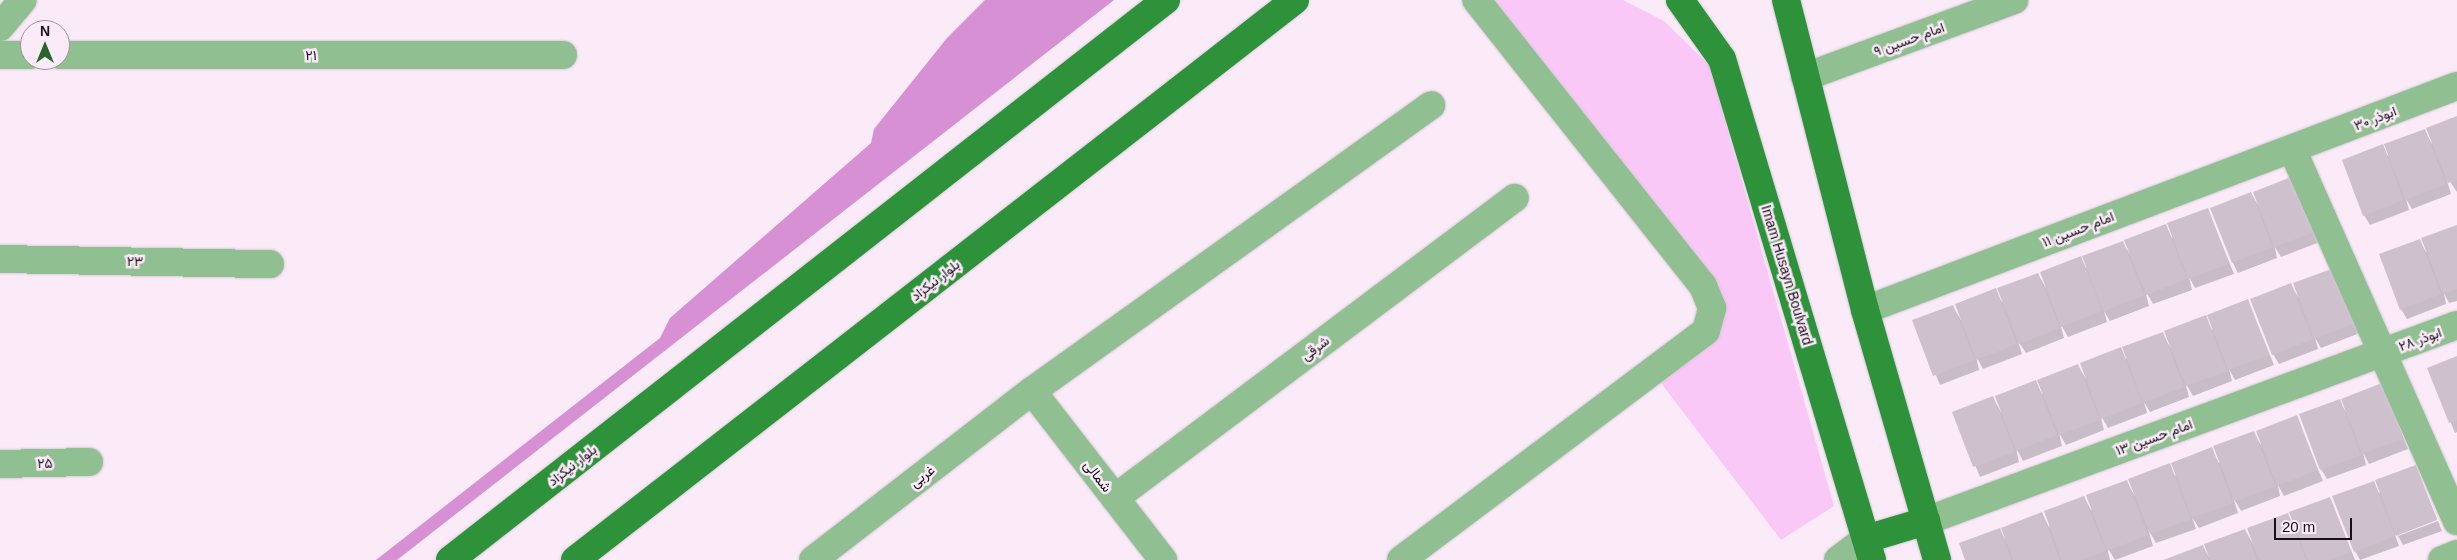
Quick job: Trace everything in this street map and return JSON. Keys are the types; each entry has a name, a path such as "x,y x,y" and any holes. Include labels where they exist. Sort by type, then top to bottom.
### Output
{"main road":[{"name":"بلوار نیکزاد","path":"450,560 1166,0"},
{"name":"بلوار نیکزاد","path":"575,560 1295,0"},
{"name":"Imam Husayn Boulvard","path":"1680,0 1722,58 1869,550"},
{"path":"1786,0 1865,310 1937,560"},
{"path":"1869,550 1926,521"}],"street":[{"path":"0,27 23,0"},
{"path":"1401,560 1706,331 1712,308 1704,286 1476,0"},
{"name":"امام حسین ۹","path":"1806,77 2014,0"},
{"path":"0,55 20,55"},
{"name":"۲۱","path":"70,55 563,55"},
{"name":"ابوذر ۳۰","path":"2292,149 2457,86"},
{"path":"1032,391 1431,105"},
{"path":"2292,149 2457,521"},
{"name":"امام حسین ۱۱","path":"1865,310 2292,149"},
{"name":"شرقی","path":"1115,498 1515,198"},
{"name":"۲۳","path":"0,258 270,264"},
{"name":"ابوذر ۲۸","path":"2382,352 2457,325"},
{"name":"امام حسین ۱۳","path":"1926,521 2382,352"},
{"name":"شمالی","path":"1032,391 1163,560"},
{"name":"غربی","path":"813,560 1032,391"},
{"name":"۲۵","path":"0,464 89,462"},
{"path":"1838,560 1869,550"},
{"path":"2442,560 2457,554"}],"shaded area":[{"path":"985,0 1114,0 397,560 376,560 660,338 670,318 871,143 874,129 947,38"},
{"path":"1484,0 1623,0 1664,21 1709,65 1834,506 1781,540 1661,383 1720,331"}],"building":[{"path":"2457,116 2457,180 2448,183 2426,128"},
{"path":"2425,129 2446,184 2405,200 2384,144"},
{"path":"2383,144 2404,200 2363,216 2342,160"},
{"path":"2294,176 2315,232 2274,247 2253,192"},
{"path":"2251,192 2273,247 2232,263 2210,208"},
{"path":"2208,208 2229,264 2188,279 2167,223"},
{"path":"2166,224 2187,279 2146,295 2124,240"},
{"path":"2457,225 2457,289 2443,294 2421,238"},
{"path":"2420,239 2441,294 2400,310 2379,254"},
{"path":"2123,241 2144,296 2103,311 2082,256"},
{"path":"2081,256 2102,311 2061,327 2040,272"},
{"path":"2334,268 2355,323 2314,339 2293,283"},
{"path":"2038,273 2060,328 2019,344 1997,288"},
{"path":"2291,283 2313,339 2272,355 2250,299"},
{"path":"1996,288 2017,344 1976,360 1955,304"},
{"path":"2248,299 2269,355 2228,370 2207,315"},
{"path":"1953,305 1975,360 1933,376 1912,320"},
{"path":"2206,315 2227,371 2186,386 2164,331"},
{"path":"2163,332 2184,387 2143,403 2122,347"},
{"path":"2121,347 2142,403 2101,419 2080,363"},
{"path":"2457,356 2457,420 2449,423 2427,368"},
{"path":"2078,364 2100,420 2059,435 2037,380"},
{"path":"2036,380 2057,435 2016,451 1995,396"},
{"path":"2382,383 2403,439 2362,454 2341,399"},
{"path":"1993,396 2015,452 1973,467 1952,412"},
{"path":"2340,399 2361,455 2320,470 2299,414"},
{"path":"2297,415 2318,470 2277,486 2256,431"},
{"path":"2254,431 2276,486 2235,502 2213,446"},
{"path":"2212,447 2233,503 2192,518 2171,463"},
{"path":"2170,463 2191,519 2150,534 2128,479"},
{"path":"2416,465 2437,520 2396,536 2375,480"},
{"path":"2127,480 2148,535 2107,551 2086,495"},
{"path":"2374,481 2395,536 2354,552 2332,496"},
{"path":"2084,496 2106,551 2082,560 2062,560 2044,511"},
{"path":"2330,497 2351,552 2331,560 2308,560 2289,512"},
{"path":"2042,512 2060,560 2013,560 2001,528"},
{"path":"2288,513 2306,560 2259,560 2247,528"},
{"path":"2000,528 2012,560 1965,560 1959,543"},
{"path":"2245,529 2257,560 2210,560 2204,544"},
{"path":"2203,545 2209,560 2163,560"}]}
